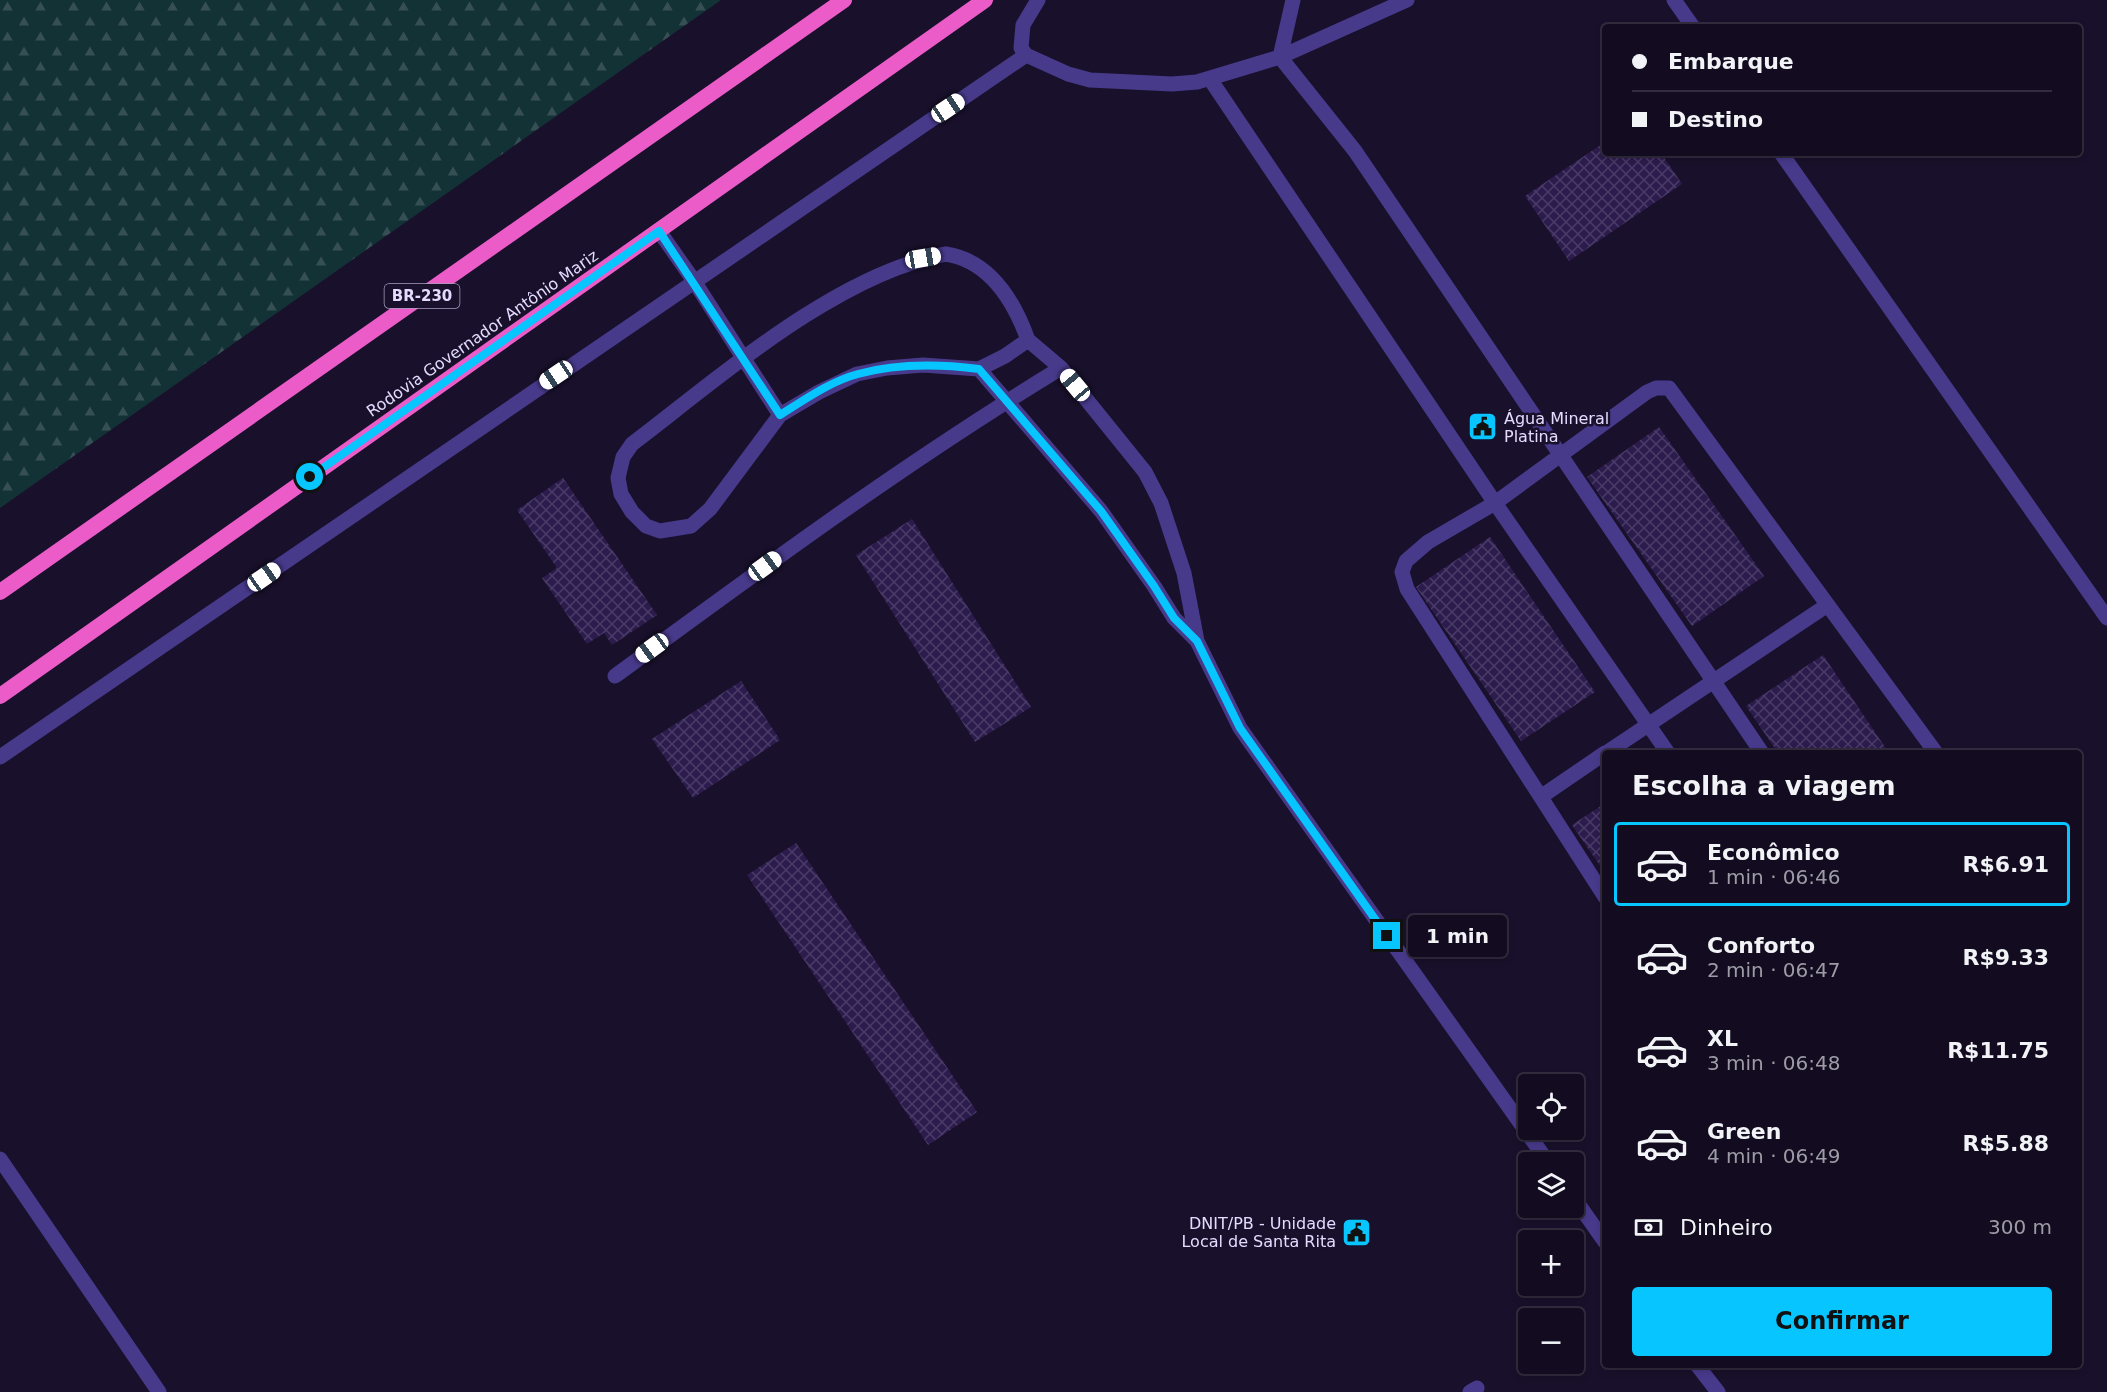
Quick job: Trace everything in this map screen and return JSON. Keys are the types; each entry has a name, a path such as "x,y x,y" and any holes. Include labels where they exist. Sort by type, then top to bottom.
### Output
{"highway":[{"name":"BR-230","path":"0,592 844,0"},
{"name":"Rodovia Governador Antônio Mariz","path":"0,696 985,0"}],"street":[{"path":"1038,0 1023,25 1021,48 1026,55 1068,74 1090,80 1172,84 1210,79 1280,57 1407,0"},
{"path":"1280,57 1293,0"},
{"path":"1674,0 1691,24"},
{"path":"0,757 1026,55"},
{"path":"1280,57 1355,151 1711,681 1760,750"},
{"path":"1210,79 1495,503 1666,750"},
{"path":"1783,156 2107,618"},
{"path":"659,231 780,415"},
{"path":"1028,340 1005,356 979,369 923,365 857,374 819,392 780,415 710,509 690,526 660,531 646,526 632,512 621,494 618,478 623,457 632,444 743,358 807,316 860,285 906,265 946,254 960,257 988,273 1009,299 1028,340 1060,368 1131,453 1161,503 1184,573 1197,641 1240,728 1541,1152"},
{"path":"615,676 840,511 1060,368"},
{"path":"979,369 1101,511 1174,618 1197,641"},
{"path":"1602,892 1542,796 1438,639 1407,589 1402,572 1406,561 1428,542 1495,503 1647,392 1656,388 1668,388 1934,750"},
{"path":"1609,750 1826,606"},
{"path":"1542,796 1602,755"},
{"path":"0,1159 159,1392"},
{"path":"1584,1212 1602,1238"},
{"path":"1699,1368 1718,1392"}],"green space":[{"path":"0,0 721,0 0,508"}],"building":[{"path":"1602,144 1602,156 1663,156 1682,184 1569,261 1525,196"},
{"path":"1659,427 1764,576 1692,626 1587,477"},
{"path":"563,478 657,615 612,645 604,633 587,644 542,578 557,568 517,510"},
{"path":"912,519 1031,707 975,742 856,555"},
{"path":"1490,537 1595,692 1521,741 1416,587"},
{"path":"1823,655 1887,750 1776,750 1746,706"},
{"path":"741,681 780,740 693,798 652,739"},
{"path":"1602,805 1602,869 1572,825"},
{"path":"796,843 977,1112 928,1145 747,875"}],"place":[{"name":"Água Mineral Platina","path":"1483,427"},
{"name":"DNIT/PB - Unidade Local de Santa Rita","path":"1357,1232"}],"route":[{"path":"310,477 659,231 720,320 780,415 819,392 857,374 887,368 923,365 979,369 1101,511 1128,547 1174,618 1197,641 1240,728 1387,936"}]}
